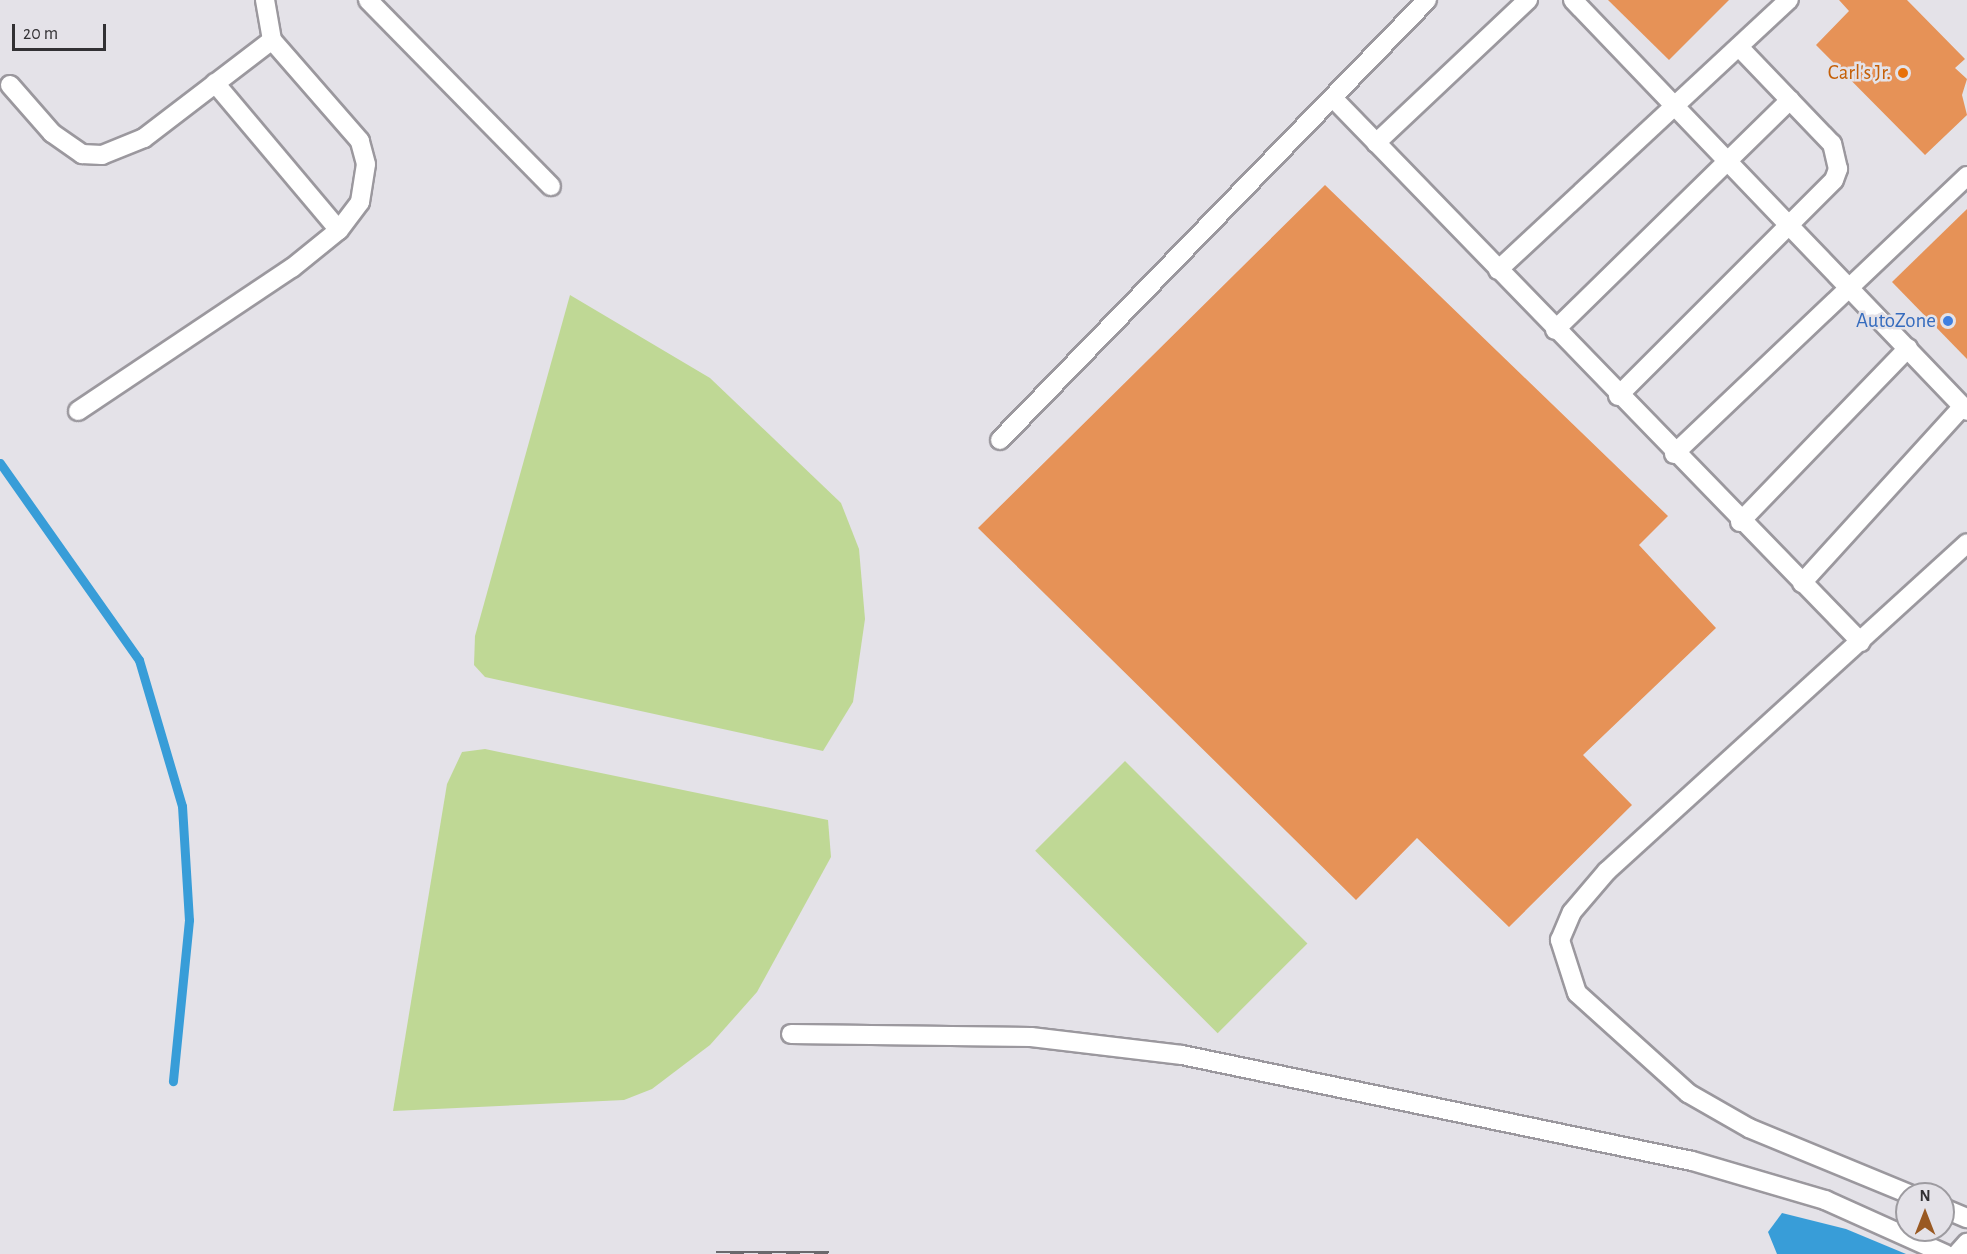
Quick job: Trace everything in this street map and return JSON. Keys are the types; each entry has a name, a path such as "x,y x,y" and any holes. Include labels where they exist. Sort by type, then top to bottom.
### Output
{"lane":[{"path":"78,411 292,268 339,230 360,202 366,164 360,141 272,40 265,0"},
{"path":"369,0 551,186"},
{"path":"1000,440 1427,0"},
{"path":"1376,143 1528,0"},
{"path":"1574,0 1851,286 1965,408 1802,584"},
{"path":"1498,270 1678,106 1739,47 1781,2"},
{"path":"10,85 52,133 82,154 102,155 144,138 272,40"},
{"path":"1618,396 1833,180 1838,158 1790,100 1739,47"},
{"path":"215,83 339,230"},
{"path":"1334,98 1674,454 1862,642"},
{"path":"1555,330 1726,159 1790,100"},
{"path":"1674,454 1967,176"},
{"path":"1740,522 1908,348"},
{"path":"1895,1188 1749,1128 1688,1093 1577,993 1560,940 1572,912 1607,871 1862,642 1967,543"},
{"path":"792,1034 1031,1037 1182,1055 1692,1161 1825,1200 1945,1254"},
{"path":"1957,1254 1967,1243"}],"green space":[{"path":"570,295 710,378 841,503 859,549 865,619 853,702 823,751 485,677 474,665 475,636"},
{"path":"485,749 828,820 831,857 757,992 710,1045 652,1089 624,1100 393,1111 447,784 462,752"},
{"path":"1125,761 1307,943 1218,1033 1035,851"}],"water":[{"path":"1782,1213 1846,1229 1906,1254 1777,1254 1768,1232"}],"building":[{"path":"1608,0 1729,0 1669,60"},
{"name":"Carl's Jr.","path":"1839,0 1907,0 1965,59 1955,68 1967,79 1962,95 1967,115 1925,155 1816,45 1849,11"},
{"path":"1325,185 1668,516 1639,545 1716,628 1583,755 1632,805 1509,927 1417,838 1356,900 978,528"},
{"name":"AutoZone","path":"1967,209 1967,359 1892,282"}],"waterway":[{"path":"0,463 139,660 182,806 189,920 173,1081"}],"railway":[{"path":"716,1254 829,1254"}],"place":[{"name":"Carl's Jr.","path":"1903,73"},
{"name":"AutoZone","path":"1948,321"}]}
